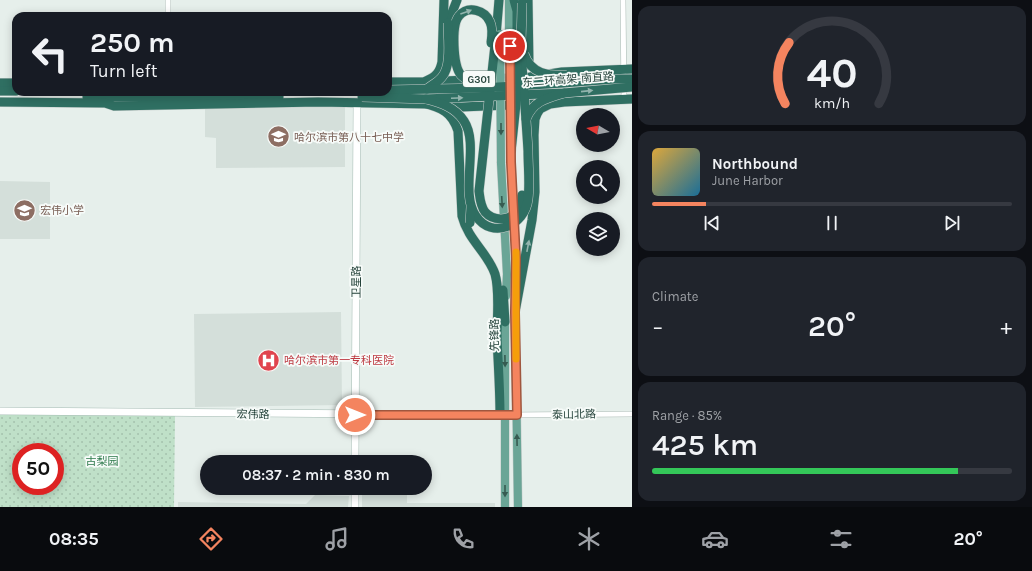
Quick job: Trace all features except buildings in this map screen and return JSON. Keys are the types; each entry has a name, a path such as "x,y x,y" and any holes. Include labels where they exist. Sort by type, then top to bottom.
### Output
{"highway":[{"path":"424,86 440,70 442,62 444,0"},
{"path":"424,86 443,77 447,68 450,0"},
{"path":"448,23 457,0"},
{"path":"500,0 498,35 479,191 480,202 490,216 494,218 506,219 516,214 519,210 522,197 522,136 524,122 530,110 535,105 544,99 564,93"},
{"path":"424,101 449,107 459,115 467,128 469,135 470,200 475,214 485,224 493,227 500,228 513,225 523,216 526,210 529,193 525,49 521,1"},
{"path":"511,152 516,104 517,11 521,1"},
{"path":"470,223 492,29 490,22 485,15 478,11 469,10 460,14 456,21 455,61 460,74 470,82 482,88"},
{"path":"525,49 528,63 536,71 548,75 596,73 624,69"},
{"path":"515,312 532,220 535,192 534,126 536,107 525,49"},
{"name":"G301","path":"392,82 424,86 564,74"},
{"name":"东二环高架-南直路","path":"392,89 424,86 482,88 632,78"},
{"path":"0,83 12,83"},
{"name":"东二环高架-南直路","path":"360,100 397,99 424,101 632,88"},
{"path":"0,91 12,91"},
{"path":"0,97 424,101 461,107 536,107 564,102 628,99"},
{"path":"114,106 123,102 379,102 397,99"},
{"path":"0,102 105,103 114,106 360,100"},
{"path":"424,101 438,107 450,115 455,123 458,132 462,216 464,226 490,264 496,280 498,373 503,415"},
{"path":"459,115 464,138 466,210 470,223 500,272 503,289 505,322"}],"main road":[{"path":"509,0 511,162 516,259 515,312 518,507"},
{"name":"先锋路","path":"498,35 502,206 507,274 503,415 505,507"},
{"name":"卫星路","path":"355,455 360,100"},
{"name":"宏伟路","path":"0,411 503,415"},
{"path":"355,495 355,507"}],"street":[{"path":"168,0 168,12"},
{"path":"623,0 624,69 628,99"},
{"path":"424,86 424,101"},
{"name":"泰山北路","path":"503,415 632,414"}],"shaded area":[{"name":"哈尔滨市第八十七中学","path":"205,107 345,107 345,167 216,168 216,138 205,137"},
{"name":"宏伟小学","path":"0,181 50,182 50,239 0,239"},
{"name":"哈尔滨市第一专科医院","path":"341,312 342,405 195,407 194,314"},
{"path":"315,495 349,496 348,507 178,507 178,502 306,504"},
{"path":"362,495 407,495 407,503 495,503 495,507 362,507"}],"green space":[{"name":"古梨园","path":"0,413 175,416 174,507 0,507"}],"slow traffic":[{"path":"516,252 516,359"}],"place":[{"name":"哈尔滨市第八十七中学","path":"278,137"},
{"name":"宏伟小学","path":"25,210"},
{"name":"哈尔滨市第一专科医院","path":"268,360"}],"route":[{"path":"355,415 517,415 515,312 516,259 512,202 510,46"}]}
